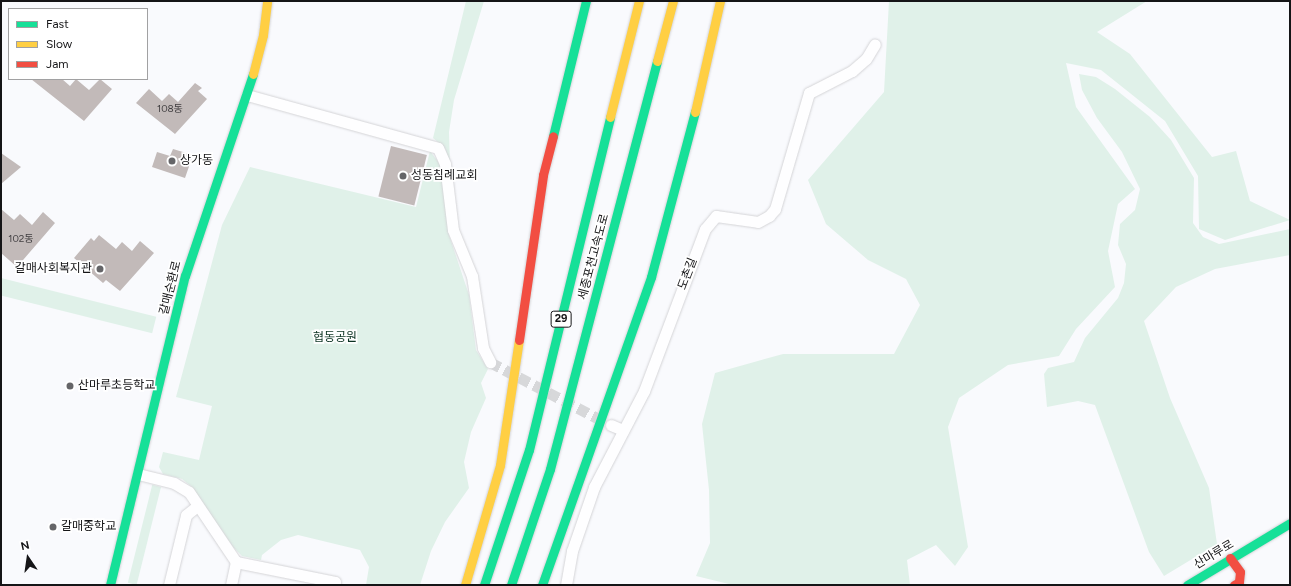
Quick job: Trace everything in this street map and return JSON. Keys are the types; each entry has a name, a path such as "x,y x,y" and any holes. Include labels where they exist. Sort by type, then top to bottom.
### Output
{"main road":[{"name":"갈매순환로","path":"110,585 185,276 218,172 247,95 263,35 266,1"},
{"path":"465,585 500,464 544,175 586,1"},
{"name":"세종포천고속도로","path":"484,585 529,450 639,1"},
{"name":"세종포천고속도로","path":"511,585 550,469 673,1"},
{"path":"542,585 651,277 707,69 720,1"},
{"name":"산마루로","path":"1187,585 1232,561 1290,523"},
{"path":"1232,561 1240,572 1239,582 1234,585"},
{"name":"산마루로","path":"1204,585 1232,561"}],"street":[{"name":"도촌길","path":"566,585 583,516 605,461 644,391 711,219 716,216 758,222 769,216 775,209 809,93 852,70 866,59 875,44"},
{"path":"247,95 438,148 445,164 453,230 472,276 483,348 490,362"},
{"path":"611,425 623,430"},
{"path":"138,474 182,486 198,506 236,562 335,582 334,585"},
{"path":"169,585 186,515 198,506"},
{"path":"231,585 236,562"}],"green space":[{"path":"466,1 484,1 454,100 449,132 450,166 445,148 433,138"},
{"path":"889,1 1147,1 1097,32 1130,54 1212,157 1236,151 1250,201 1290,220 1225,240 1199,229 1198,176 1165,121 1101,70 1066,63 1076,107 1135,189 1118,204 1108,251 1115,287 1076,329 1059,356 1008,365 959,398 948,427 968,547 955,566 936,545 907,560 910,585 733,585 696,576 710,543 709,490 702,424 715,373 783,354 894,354 920,305 906,279 868,260 826,224 808,180 884,92"},
{"path":"1079,74 1096,77 1115,89 1150,117 1171,140 1194,178 1193,223 1203,237 1219,244 1290,229 1290,255 1215,269 1176,287 1144,321 1170,398 1209,488 1217,544 1164,576 1149,552 1095,405 1078,401 1047,407 1044,374 1048,368 1074,362 1085,338 1118,298 1124,283 1126,264 1118,245 1120,224 1135,210 1140,189 1122,152 1097,118 1082,90"},
{"name":"협동공원","path":"430,151 440,164 449,235 469,295 476,350 488,369 481,383 486,398 471,432 464,462 469,488 445,522 431,551 420,585 366,585 369,567 360,550 298,535 281,540 262,555 261,560 242,556 233,547 192,487 182,479 163,474 159,467 163,452 199,460 212,406 176,397 222,225 250,167 416,207"},
{"path":"1,278 156,317 152,333 1,296"},
{"path":"152,485 161,487 137,585 128,583"}],"building":[{"path":"32,80 63,80 70,86 75,80 77,80 89,90 99,80 101,80 112,89 84,121"},
{"path":"195,83 202,88 198,91 207,99 175,134 136,103 149,89 162,101 169,94 178,102"},
{"name":"성동침례교회","path":"391,146 427,155 414,205 378,196"},
{"name":"상가동","path":"173,149 193,155 185,178 152,167 157,152 170,156"},
{"path":"1,153 21,167 1,184"},
{"path":"1,209 14,220 20,214 32,225 43,212 55,223 17,267 1,253"},
{"path":"99,235 116,249 122,242 132,251 140,241 154,253 120,291 106,280 103,283 74,258 91,238 94,241"}],"tunnel":[{"path":"490,362 605,422"}],"traffic: fast":[{"path":"553,136 586,1"},
{"path":"511,585 550,469 657,61"},
{"path":"110,585 185,276 253,74"},
{"path":"542,585 651,277 695,112"},
{"path":"484,585 529,450 610,117"},
{"path":"1187,585 1290,523"}],"traffic: slow":[{"path":"253,74 263,35 267,1"},
{"path":"610,117 639,1"},
{"path":"657,61 673,1"},
{"path":"695,112 720,1"},
{"path":"465,585 500,465 519,340"}],"traffic: jam":[{"path":"519,340 543,175 553,136"},
{"path":"1230,558 1240,572 1239,582 1234,585"}],"place":[{"name":"상가동","path":"172,161"},
{"name":"성동침례교회","path":"403,176"},
{"name":"갈매사회복지관","path":"100,269"},
{"name":"산마루초등학교","path":"70,386"},
{"name":"갈매중학교","path":"53,527"}]}
